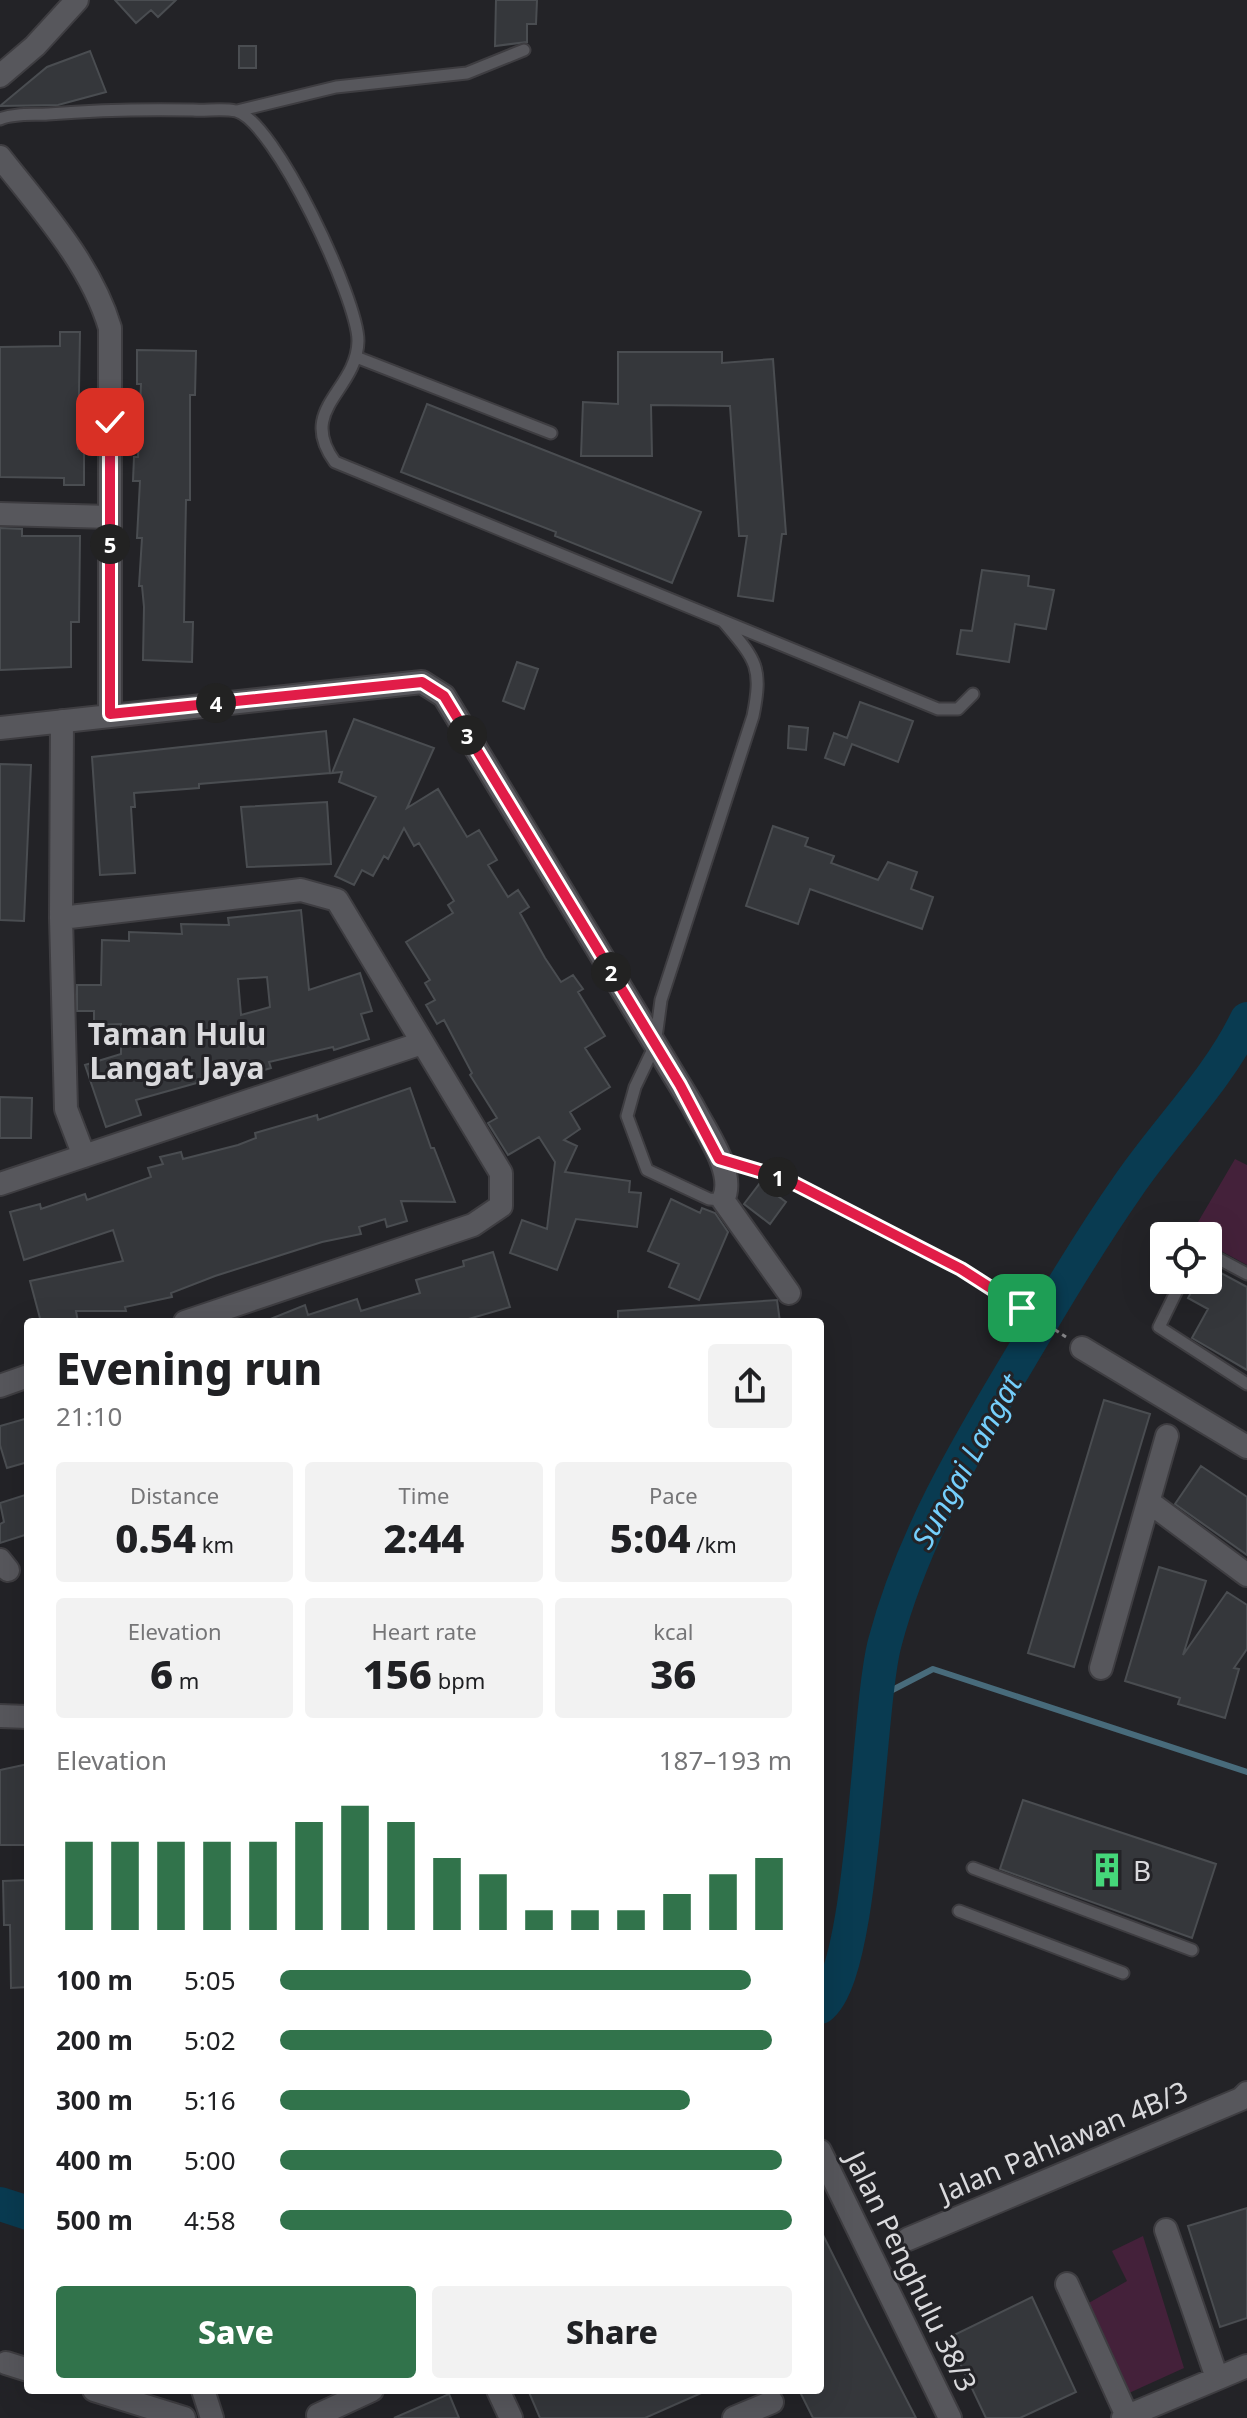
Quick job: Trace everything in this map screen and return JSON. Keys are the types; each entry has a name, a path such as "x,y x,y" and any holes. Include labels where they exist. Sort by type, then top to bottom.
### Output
{"street":[{"path":"0,76 35,46 77,0"},
{"path":"0,157 100,296 110,328 110,714"},
{"path":"0,514 110,517"},
{"path":"0,728 422,682 444,696 655,1045 719,1159 726,1184 723,1200 789,1293"},
{"path":"62,721 61,918 66,1109 84,1156"},
{"path":"61,918 301,890 337,900 501,1173 501,1206 473,1225 225,1316"},
{"path":"0,1184 422,1043"},
{"path":"1082,1348 1247,1447"},
{"path":"0,1386 24,1377"},
{"path":"1101,1668 1167,1436"},
{"path":"1149,1502 1247,1575"},
{"path":"0,1716 24,1717"},
{"name":"Jalan Pahlawan 4B/3","path":"908,2239 1245,2097"},
{"name":"Jalan Penghulu 38/3","path":"824,2159 950,2418"},
{"path":"1166,2230 1217,2378"},
{"path":"1067,2284 1125,2417 1247,2366"},
{"path":"3,2363 24,2369"},
{"path":"107,2394 184,2418"},
{"path":"204,2394 212,2418"},
{"path":"318,2415 363,2394"},
{"path":"500,2394 511,2418"},
{"path":"734,2418 773,2403"}],"lane":[{"path":"0,119 123,108 237,111 336,87 467,73 524,50"},
{"path":"237,111 260,127 314,218 354,312 358,340 356,357 325,413 320,431 322,444 335,462 938,709 958,709 973,694"},
{"path":"356,357 551,433"},
{"path":"720,618 745,646 760,678 753,716 661,1000 655,1045 635,1087 627,1116 633,1140 647,1170 709,1199 723,1200"},
{"path":"1222,1261 1247,1274"},
{"path":"1175,1294 1159,1327 1247,1384"},
{"path":"973,1868 1192,1950"},
{"path":"959,1911 1123,1973"}],"path":[{"path":"719,1159 786,1179 961,1269 1082,1348"}],"shaded area":[{"path":"1235,1159 1247,1165 1247,1265 1222,1252 1222,1222 1198,1222"},
{"path":"1143,2236 1184,2368 1129,2393 1087,2304 1127,2281 1112,2251"}],"building":[{"path":"115,0 176,0 158,17 151,10 136,23"},
{"path":"496,0 537,0 536,24 527,24 527,42 495,46"},
{"path":"239,46 256,46 256,68 239,68"},
{"path":"90,51 106,92 58,105 0,106 47,67"},
{"path":"60,332 80,332 78,449 84,449 84,485 64,485 64,478 0,477 0,347 60,346"},
{"path":"137,350 196,351 195,395 190,395 190,500 186,500 184,622 193,622 192,662 143,660 144,607 142,586 139,586 142,538 137,538 140,481 133,481 134,457 138,457 141,384 137,384"},
{"path":"618,352 722,352 722,363 773,359 786,534 782,534 773,601 738,596 747,536 739,536 730,406 651,405 652,456 581,456 583,402 618,404"},
{"path":"427,404 701,512 672,583 555,536 556,532 401,472"},
{"path":"0,528 22,529 22,536 80,536 79,622 71,622 71,667 0,670"},
{"path":"982,570 1029,576 1028,586 1054,590 1046,629 1015,624 1009,662 957,654 961,630 972,631"},
{"path":"517,662 538,669 524,709 503,701"},
{"path":"860,702 913,721 898,762 852,744 844,765 825,758 834,733 847,738"},
{"path":"354,719 434,748 407,808 438,789 467,837 479,830 497,860 488,865 508,897 518,890 529,907 520,913 545,958 561,982 573,975 583,989 578,992 605,1036 585,1048 610,1087 570,1112 580,1129 564,1140 577,1146 565,1172 630,1181 629,1192 641,1193 637,1227 576,1219 557,1270 510,1253 522,1220 547,1229 555,1162 539,1137 508,1155 488,1123 497,1118 470,1075 472,1073 444,1020 437,1024 426,1005 435,1000 425,983 430,980 406,942 453,913 448,905 454,901 419,843 414,846 404,828 388,859 384,856 373,876 362,870 354,885 335,876 376,797 339,782 342,772 332,773"},
{"path":"789,726 808,728 806,750 788,748"},
{"path":"326,731 330,773 134,793 135,807 131,807 135,873 100,875 92,757"},
{"path":"0,764 31,765 24,921 0,920"},
{"path":"327,802 331,864 247,867 241,807"},
{"path":"773,826 808,838 805,846 834,856 831,863 878,880 888,862 917,872 911,889 933,897 922,929 810,889 798,924 746,906"},
{"path":"301,910 309,990 360,973 372,1011 361,1014 369,1039 334,1050 333,1047 269,1062 271,1068 244,1076 243,1070 136,1100 141,1115 106,1127 85,1065 121,1054 121,1024 94,1025 94,1011 77,1011 77,985 101,985 102,940 129,941 129,932 182,934 181,924 229,925 228,918","holes":["267,977 270,1007 241,1015 238,979"]},
{"path":"410,1088 431,1148 434,1148 455,1202 401,1201 407,1221 387,1227 385,1219 359,1227 361,1234 322,1242 215,1276 171,1293 172,1297 125,1307 126,1311 76,1311 77,1318 40,1318 30,1281 123,1261 113,1230 24,1260 10,1212 40,1204 41,1209 85,1194 87,1200 151,1177 148,1168 163,1164 160,1157 181,1152 183,1159 238,1145 256,1138 255,1133 317,1115 318,1120"},
{"path":"0,1097 32,1098 31,1138 0,1138"},
{"path":"760,1183 786,1202 770,1224 744,1204"},
{"path":"671,1199 700,1213 702,1208 715,1213 728,1232 699,1300 669,1287 679,1264 648,1251"},
{"path":"493,1252 510,1307 472,1318 273,1318 305,1305 308,1315 357,1299 361,1311 420,1293 416,1280 464,1266 463,1261"},
{"path":"1222,1274 1247,1287 1247,1370 1192,1338 1208,1309 1188,1298 1190,1294 1222,1294"},
{"path":"777,1300 779,1318 618,1318 618,1311"},
{"path":"1104,1400 1150,1414 1074,1667 1028,1653"},
{"path":"24,1419 24,1463 7,1468 0,1445 0,1426"},
{"path":"1201,1466 1247,1497 1247,1555 1175,1504"},
{"path":"24,1495 24,1535 0,1543 0,1524 4,1522 0,1503"},
{"path":"1159,1567 1206,1581 1183,1655 1227,1592 1247,1605 1247,1649 1234,1668 1239,1669 1225,1718 1178,1704 1180,1698 1125,1681"},
{"path":"24,1765 24,1845 0,1845 0,1770"},
{"name":"B","path":"1023,1800 1216,1864 1192,1938 1000,1869"},
{"path":"24,1880 24,1987 11,1988 10,1925 4,1925 3,1881"},
{"path":"1247,2208 1247,2318 1220,2327 1188,2226"},
{"path":"824,2237 916,2418 813,2418 801,2394 824,2394"},
{"path":"1032,2297 1076,2392 1020,2418 986,2418 948,2338"},
{"path":"449,2394 459,2418 394,2418"},
{"path":"530,2394 699,2394 645,2418 540,2418"}],"waterway":[{"name":"Sungai Langat","path":"824,2001 835,1985 847,1945 856,1894 885,1642 896,1604 925,1532 979,1428 1086,1250 1143,1165 1221,1063 1247,1019"},
{"path":"873,1700 933,1669 1247,1772"},
{"name":"Sungai Langat","path":"0,2204 24,2212"}],"place":[{"name":"B","path":"1107,1870"}],"district":[{"name":"Taman Hulu Langat Jaya","path":"177,1050"}],"route":[{"path":"110,422 110,714 422,682 444,696 692,1105 719,1159 786,1179 961,1269 1022,1308"}]}
